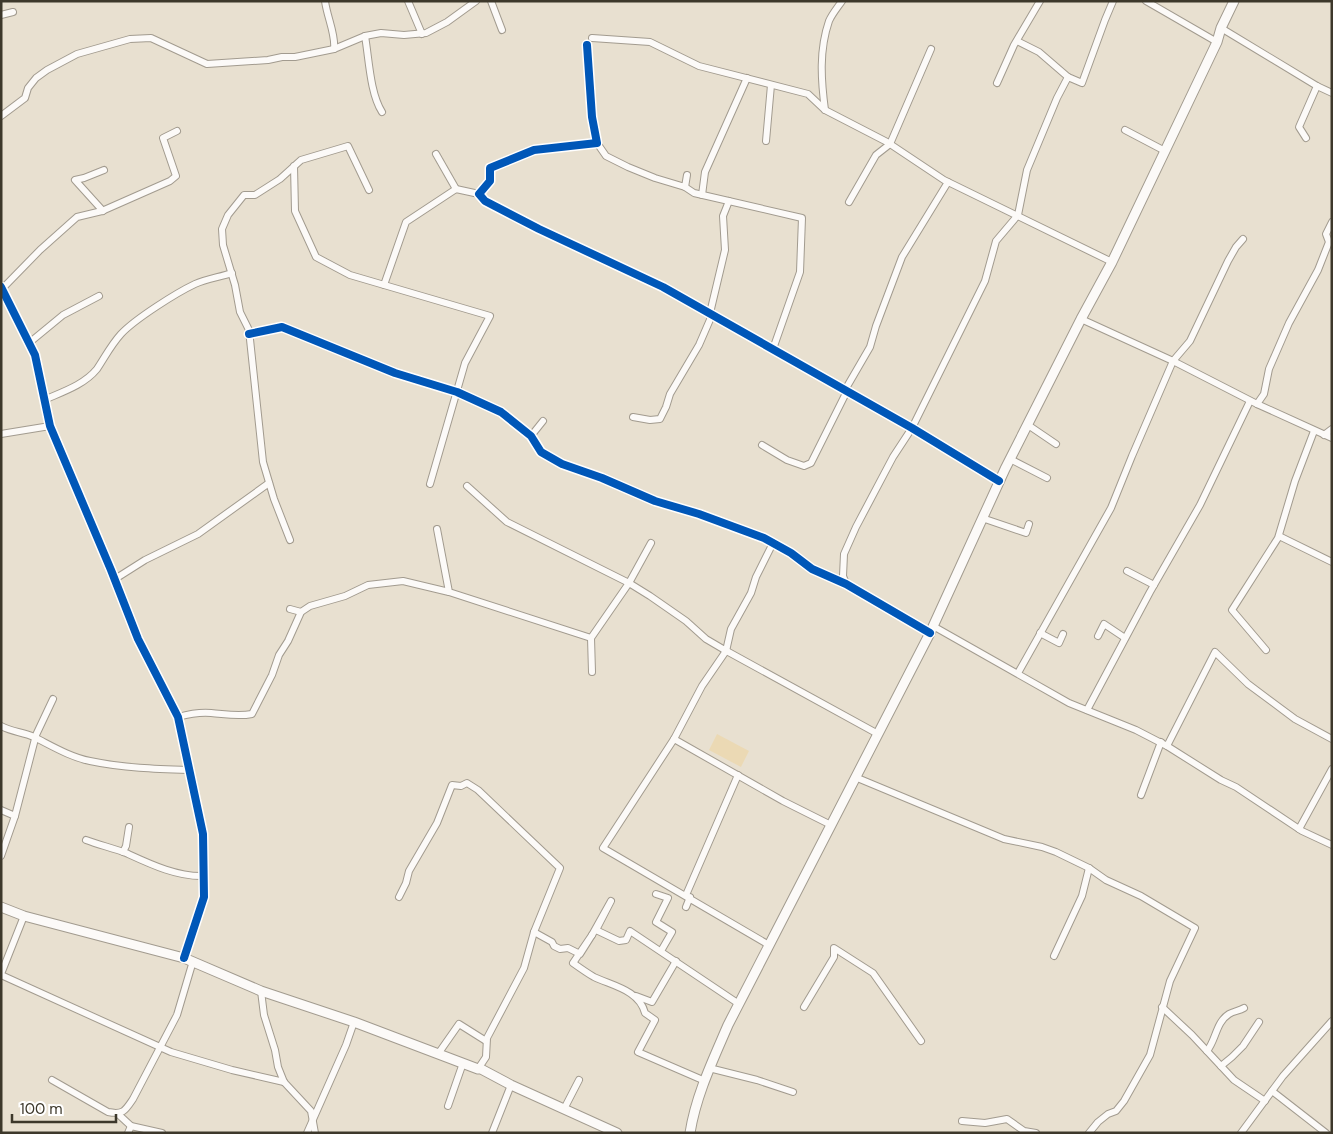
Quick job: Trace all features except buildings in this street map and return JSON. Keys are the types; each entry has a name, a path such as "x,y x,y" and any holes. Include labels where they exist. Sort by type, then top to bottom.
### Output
{"main road":[{"path":"690,1133 693,1114 704,1081 728,1025 932,630 1010,459 1080,319 1112,262 1217,42 1221,28 1234,1"},
{"path":"1,907 24,916 188,959 261,991 354,1022 481,1069 511,1086 618,1133"}],"street":[{"path":"325,1 330,28 335,41 334,49"},
{"path":"408,1 422,34"},
{"path":"1,116 26,98 28,88 36,78 47,70 77,54 130,39 151,38 207,64 295,57 334,49 366,36 381,33 422,34 447,22 476,1"},
{"path":"490,1 502,30"},
{"path":"825,110 821,80 822,51 830,19 842,1"},
{"path":"997,83 1017,41 1040,1"},
{"path":"1017,41 1038,52 1068,77 1082,83 1113,1"},
{"path":"1146,1 1217,42"},
{"path":"1,15 13,12"},
{"path":"1221,28 1317,86 1332,93"},
{"path":"366,36 373,86 382,112"},
{"path":"592,38 650,42 699,66 808,94 825,110 890,144 948,182 1112,262"},
{"path":"587,45 592,117 596,143 606,156 655,178 685,186 694,193 802,218 800,272 773,349"},
{"path":"849,202 876,155 890,144 931,48"},
{"path":"846,584 843,576 844,554 893,457 912,428 984,281 996,241 1018,215 1027,170 1057,98 1068,77"},
{"path":"702,195 705,172 747,78"},
{"path":"766,141 771,84"},
{"path":"1306,138 1299,127 1317,86"},
{"path":"1125,130 1165,151"},
{"path":"118,1114 124,1111 133,1099 177,1015 188,959 204,897 202,834 178,717 138,639 115,579 50,426 35,355 2,288 77,216 103,211 170,181 176,176 163,138 177,131"},
{"path":"479,194 490,181 490,168 534,150 596,143"},
{"path":"290,540 263,462 249,334 240,312 232,273 223,245 222,229 228,215 244,195 255,195 280,179 301,160 348,146 368,190"},
{"path":"436,154 456,189"},
{"path":"294,166 295,211 316,257 350,275 490,316 465,363 430,484"},
{"path":"103,211 75,180 104,170"},
{"path":"685,186 687,175"},
{"path":"762,445 787,460 804,466 811,462 846,390 870,347 902,257 948,182"},
{"path":"384,285 406,222 456,189 479,194 485,201 539,229 663,288 711,314 912,428 1000,481"},
{"path":"632,417 650,420 660,418 670,394 699,345 711,314 725,250 723,216 729,201"},
{"path":"1257,404 1264,394 1269,369 1289,323 1318,270 1329,242 1326,234 1332,222"},
{"path":"1018,673 1111,508 1173,361 1190,342 1228,261 1243,239"},
{"path":"44,400 83,381 96,369 122,333 152,311 195,284 232,273"},
{"path":"29,343 63,315 99,296"},
{"path":"1080,319 1173,361 1250,401 1332,438"},
{"path":"249,334 282,327 395,373 457,392 501,412 531,436 541,452 562,464 602,478 655,501 730,524 773,543 791,553 812,569 846,584 1018,673 1069,703 1136,730 1164,744 1236,787 1299,829 1332,845"},
{"path":"1087,710 1154,585 1200,505 1250,401"},
{"path":"531,436 543,421"},
{"path":"1028,424 1056,444"},
{"path":"1,434 50,426"},
{"path":"1324,435 1332,428"},
{"path":"1266,650 1232,610 1279,536 1295,481 1314,431"},
{"path":"1010,459 1047,478"},
{"path":"115,579 145,560 198,534 269,483"},
{"path":"467,486 507,522 629,583 686,621 706,639 878,734"},
{"path":"982,518 1026,533 1029,524"},
{"path":"437,529 449,592"},
{"path":"1279,536 1332,562"},
{"path":"592,672 591,638 629,583 651,543"},
{"path":"769,945 603,848 674,739 702,686 726,651 731,629 751,594 756,577 773,543"},
{"path":"1127,571 1154,585"},
{"path":"178,717 191,713 240,716 252,714 301,612 310,606 345,596 368,585 403,581 449,592 591,638"},
{"path":"290,609 301,612"},
{"path":"1098,636 1104,624 1125,638"},
{"path":"1040,633 1059,643 1063,634"},
{"path":"1141,795 1164,744 1215,652 1248,684 1295,719 1332,739"},
{"path":"1,856 16,816 40,725 53,699"},
{"path":"1,726 36,738 90,761 134,768 189,770"},
{"path":"674,739 831,825"},
{"path":"1299,829 1332,769"},
{"path":"686,907 688,896 738,775"},
{"path":"856,777 1004,839 1056,852 1089,868 1106,880 1141,896 1195,928 1170,981 1150,1055 1129,1093 1116,1111 1108,1114 1089,1133"},
{"path":"399,897 406,883 409,871 437,823 452,785 461,786 467,783 478,790 560,868 534,932 524,968 486,1041 486,1057 478,1069"},
{"path":"1,810 16,816"},
{"path":"123,852 126,846 129,827"},
{"path":"86,840 123,852 162,868 190,876 204,876"},
{"path":"1054,956 1082,896 1089,868"},
{"path":"656,894 668,898 656,922 672,932 661,951"},
{"path":"534,932 560,949 568,948 580,954 611,901 596,930 618,941 626,940 630,931 676,960 739,1004"},
{"path":"24,916 1,975 171,1052 232,1070 284,1082"},
{"path":"592,935 574,963 594,976 652,1002 676,960"},
{"path":"804,1007 834,957 834,948 873,973 921,1041"},
{"path":"261,991 264,1015 284,1082 311,1111 315,1133"},
{"path":"634,995 643,1005 644,1013 655,1020 638,1052 704,1081"},
{"path":"1162,1007 1234,1080 1264,1101"},
{"path":"1207,1051 1213,1043 1222,1021 1229,1014 1244,1008"},
{"path":"1242,1133 1283,1076 1332,1021"},
{"path":"307,1133 335,1071 354,1022"},
{"path":"1221,1066 1243,1046 1260,1022"},
{"path":"438,1054 459,1024 486,1041"},
{"path":"448,1106 463,1063"},
{"path":"709,1068 758,1080 793,1092"},
{"path":"52,1080 108,1112 118,1114 131,1126 162,1133"},
{"path":"564,1109 579,1080"},
{"path":"492,1133 511,1086"},
{"path":"1272,1091 1326,1133"},
{"path":"962,1121 985,1123 1007,1119 1024,1131 1036,1133"},
{"path":"128,1133 131,1126"}],"shaded area":[{"path":"717,734 749,751 741,767 709,750"}],"cycle path":[{"path":"587,45 592,117 597,143 534,150 490,168 490,181 479,194 485,201 539,229 663,287 912,428 999,481"},
{"path":"1,287 35,355 50,426 138,639 178,717 203,834 204,897 184,958"},
{"path":"249,334 282,327 395,373 457,392 501,412 531,436 541,452 562,464 602,478 655,501 699,514 764,538 791,553 812,569 846,584 930,633"}]}
